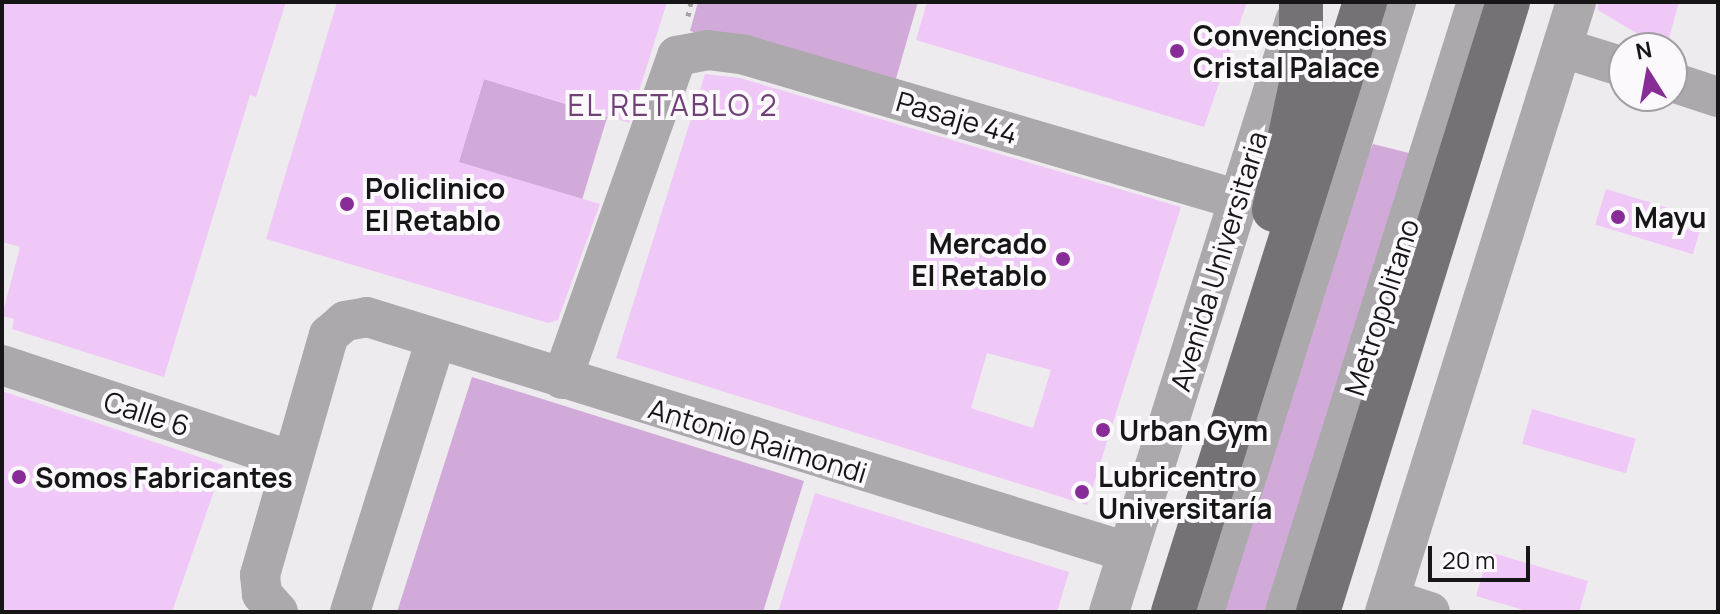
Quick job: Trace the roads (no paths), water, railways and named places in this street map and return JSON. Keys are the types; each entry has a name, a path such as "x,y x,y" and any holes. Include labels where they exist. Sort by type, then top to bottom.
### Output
{"main road":[{"path":"1270,307 1266,248 1301,84 1302,2"},
{"path":"1173,612 1365,2"},
{"path":"1318,612 1508,2"}],"street":[{"name":"Avenida Universitaria","path":"1109,612 1236,199 1302,2"},
{"path":"1204,612 1396,2"},
{"name":"Metropolitano","path":"1285,612 1477,2"},
{"path":"1430,612 1388,605 1576,2"},
{"path":"1563,48 1608,62"},
{"name":"Pasaje 44","path":"562,379 677,56 707,50 745,55 1236,199"},
{"path":"1688,87 1718,97"},
{"name":"Antonio Raimondi","path":"293,461 329,335 345,321 367,317 391,321 436,339 562,379 1127,552"},
{"path":"350,612 436,339"},
{"name":"Calle 6","path":"2,365 293,461"},
{"path":"278,612 262,594 260,575 293,461"}],"place":[{"name":"Convenciones Cristal Palace","path":"1177,51"},
{"name":"Policlinico El Retablo","path":"347,204"},
{"name":"Mayu","path":"1618,217"},
{"name":"Mercado El Retablo","path":"1063,259"},
{"name":"Urban Gym","path":"1103,430"},
{"name":"Somos Fabricantes","path":"19,477"},
{"name":"Lubricentro Universitaría","path":"1082,492"}],"district":[{"name":"EL RETABLO 2","path":"673,105"}]}
